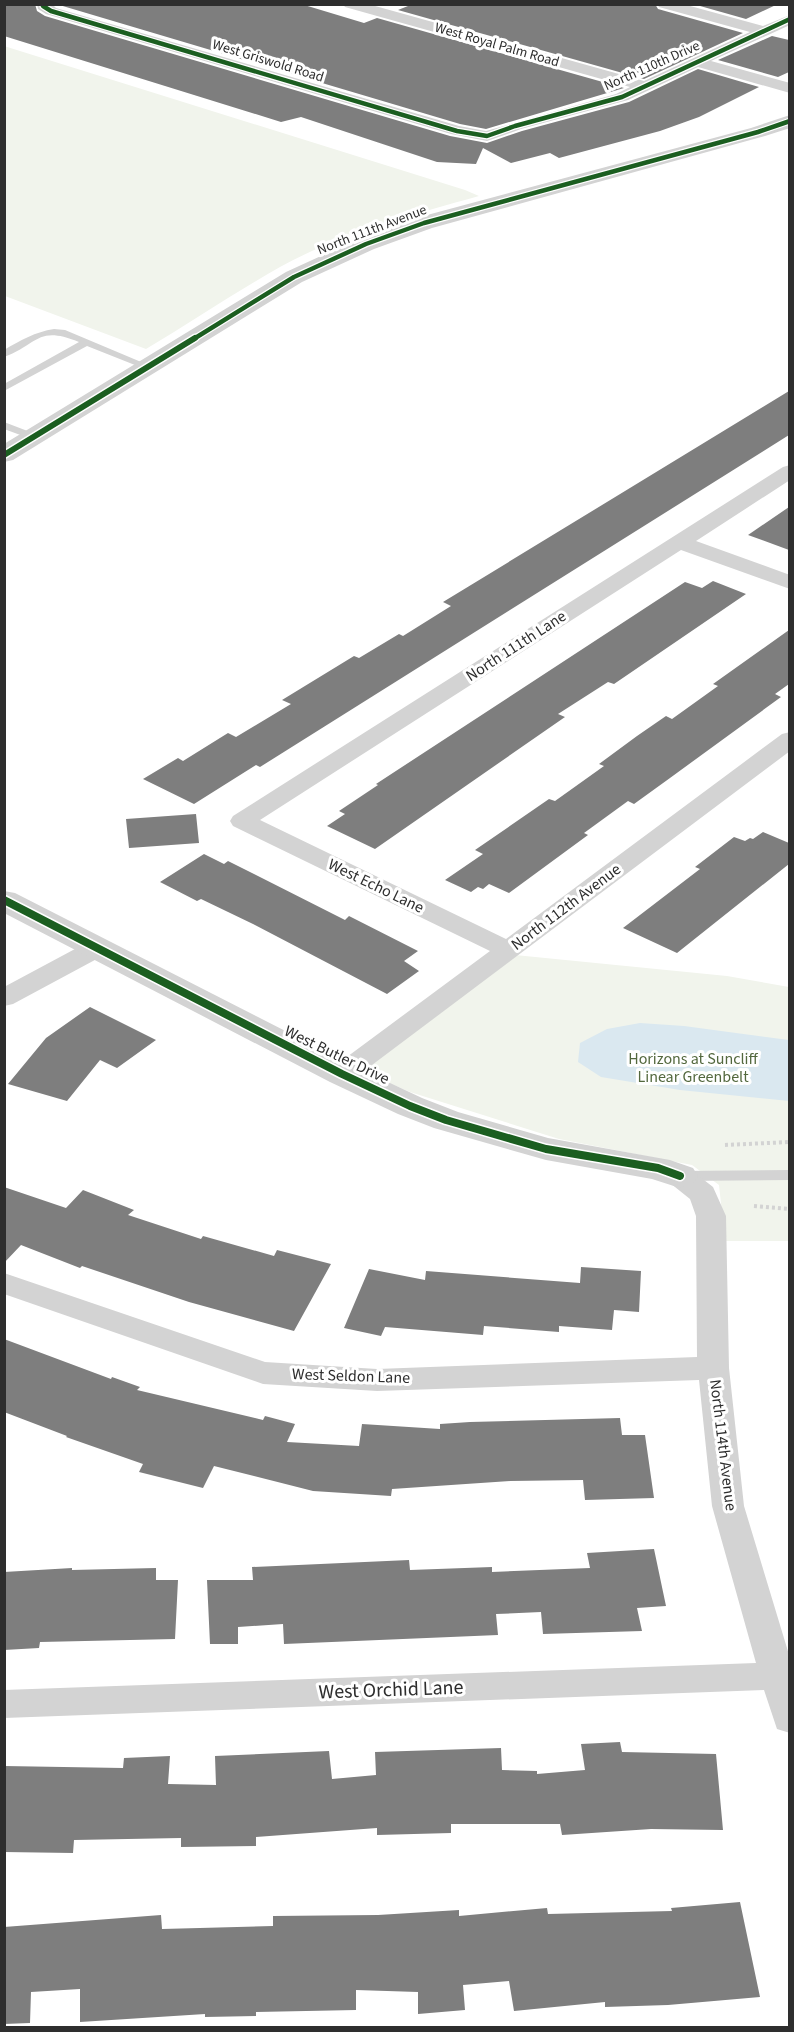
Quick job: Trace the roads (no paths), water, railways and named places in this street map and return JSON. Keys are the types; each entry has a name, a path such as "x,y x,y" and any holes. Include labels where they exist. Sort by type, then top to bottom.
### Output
{"street":[{"name":"West Royal Palm Road","path":"350,4 644,86"},
{"path":"664,4 765,31"},
{"name":"West Griswold Road","path":"44,5 51,11 457,131 487,136"},
{"name":"North 110th Drive","path":"487,136 515,126 622,97 789,18"},
{"path":"702,59 789,78"},
{"path":"702,59 789,88"},
{"name":"North 111th Avenue","path":"4,455 294,277 392,234 424,223 758,132 789,121"},
{"name":"North 111th Lane","path":"242,821 789,471"},
{"path":"680,542 789,583"},
{"name":"North 112th Avenue","path":"342,1074 789,739"},
{"name":"West Echo Lane","path":"242,821 509,950"},
{"name":"West Butler Drive","path":"4,900 342,1074 410,1106 488,1133 546,1149 658,1168 680,1176"},
{"path":"4,998 97,948"},
{"name":"North 114th Avenue","path":"680,1176 703,1194 711,1216 713,1368 728,1506 789,1719"},
{"name":"West Seldon Lane","path":"4,1283 263,1373 377,1380 713,1368"},
{"name":"West Orchid Lane","path":"4,1704 778,1676"}],"lane":[{"path":"4,354 44,333 54,331 148,367"},
{"path":"4,388 87,342"},
{"path":"4,426 34,437"},
{"path":"680,1176 789,1175"}],"park label":[{"name":"Horizons at Suncliff Linear Greenbelt","path":"693,1068"}]}
